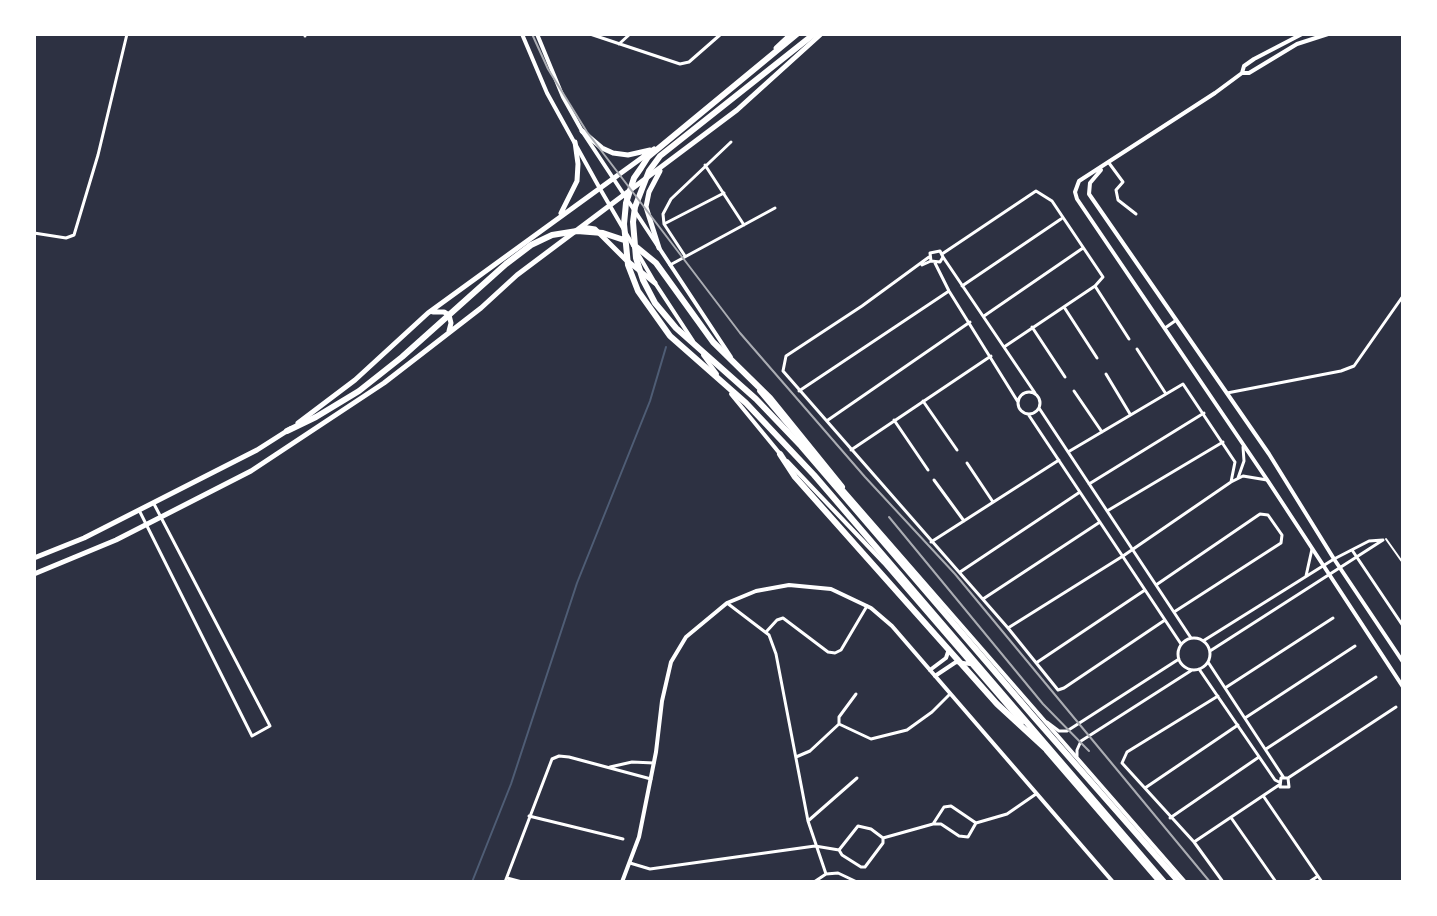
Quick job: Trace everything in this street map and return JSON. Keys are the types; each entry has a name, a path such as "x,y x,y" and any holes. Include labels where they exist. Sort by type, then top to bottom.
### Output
{"highway":[{"path":"797,34 648,157 634,178 626,203 624,242 628,265 638,291 670,336 746,403 777,435 1162,882"},
{"path":"814,34 660,156 641,188 635,207 633,237 643,280 655,303 676,328 756,399 1182,882"},
{"path":"287,431 359,391 531,245 552,235 577,231 603,233 627,241 656,263 713,342 783,413 862,516"},
{"path":"780,454 795,477 997,704 1059,760"}],"main road":[{"path":"34,558 84,538 257,450 287,431 355,380 428,313 653,149 755,68 791,34"},
{"path":"34,574 161,517 251,471 391,378 517,275 737,110 821,34"},
{"path":"582,131 597,145 613,153 628,155 653,149"},
{"path":"558,217 577,181 575,142"},
{"path":"659,248 646,207 654,180 666,164"},
{"path":"581,227 595,229 655,283"},
{"path":"428,313 442,311 449,315 451,323 446,336"}],"street":[{"path":"34,233 66,238 74,235 109,114 127,34"},
{"path":"522,34 547,93 599,187 655,283 721,380 780,454 884,563 1162,882"},
{"path":"537,34 563,97 582,131 703,317 753,384 1182,882"},
{"path":"590,34 675,64 685,64 721,34"},
{"path":"619,44 630,34"},
{"path":"1242,73 1244,66 1262,54 1302,34"},
{"path":"1328,34 1297,44 1249,73 1242,73 1075,185 1077,199 1403,687"},
{"path":"685,256 664,224 663,214 671,199 731,142"},
{"path":"1107,164 1123,182 1116,190 1118,200 1136,214"},
{"path":"1107,164 1090,183 1089,194 1269,454 1403,662"},
{"path":"705,165 744,225"},
{"path":"1004,347 1095,286 1103,277 1061,219 1052,201 1036,191 786,356 783,371 983,599 1058,690 1165,620"},
{"path":"664,224 724,193"},
{"path":"670,265 775,208"},
{"path":"623,228 623,219 627,214 639,216"},
{"path":"962,286 1061,219"},
{"path":"984,316 1083,248"},
{"path":"1079,761 1077,750 1081,741 1192,670 1199,669 1208,662 1210,651 1203,641 1191,638 1039,408 1040,398 962,286 943,253 933,250 932,260 949,291 1022,411 1028,414 1181,644 1179,659 1192,670"},
{"path":"1095,286 1129,339"},
{"path":"799,391 949,291"},
{"path":"1227,393 1354,366 1403,296"},
{"path":"1064,307 1097,358"},
{"path":"1165,328 1175,321"},
{"path":"827,421 970,322"},
{"path":"1032,327 1065,377"},
{"path":"1137,349 1166,394"},
{"path":"851,450 991,356"},
{"path":"1106,374 1130,414"},
{"path":"1068,452 1183,384 1235,462 1231,482"},
{"path":"1074,391 1102,432"},
{"path":"1018,402 1024,393 1035,393"},
{"path":"923,401 957,450"},
{"path":"1028,414 1039,408"},
{"path":"1089,484 1204,413"},
{"path":"894,420 928,470"},
{"path":"1107,511 1223,442"},
{"path":"1238,478 1244,461 1243,444"},
{"path":"931,542 1059,460"},
{"path":"967,463 993,502"},
{"path":"1008,628 1133,550 1238,478 1254,477 1268,481"},
{"path":"934,480 964,521"},
{"path":"958,573 1080,492"},
{"path":"139,510 252,736 270,726 153,503"},
{"path":"1156,585 1264,512 1283,539 1174,612"},
{"path":"983,599 1100,522"},
{"path":"1203,641 1334,559 1369,541 1384,539"},
{"path":"1210,651 1384,539"},
{"path":"1304,579 1312,549"},
{"path":"1352,550 1403,626"},
{"path":"1321,578 1334,581"},
{"path":"622,882 639,837 671,662 686,637 727,603 756,591 789,585 831,589 867,606 892,626 1113,882"},
{"path":"1036,663 1145,590"},
{"path":"727,603 766,632 776,654 808,821 826,874"},
{"path":"766,632 783,618 828,652 835,653 841,650 867,606"},
{"path":"1225,688 1333,618"},
{"path":"930,670 947,654 949,645 946,636"},
{"path":"1181,644 1191,638"},
{"path":"1245,718 1355,646"},
{"path":"1039,716 1059,731 1067,731 1179,659"},
{"path":"935,676 956,662 972,665"},
{"path":"1199,669 1275,780 1287,788 1288,778 1208,662"},
{"path":"1266,749 1376,677"},
{"path":"796,757 810,751 839,724 839,717 856,694"},
{"path":"839,724 871,739 885,736 907,730 951,694"},
{"path":"1218,696 1123,756 1122,763 1194,842 1223,882"},
{"path":"1194,842 1396,707"},
{"path":"1144,789 1238,725"},
{"path":"522,882 505,880 552,759 569,757 651,779"},
{"path":"1170,818 1259,757"},
{"path":"607,768 632,762 654,763"},
{"path":"808,821 857,778"},
{"path":"883,838 933,824 941,824 968,837 976,823 1007,814 1036,794"},
{"path":"1264,797 1322,882"},
{"path":"933,824 944,807 951,806 976,823"},
{"path":"529,816 623,839"},
{"path":"1232,818 1276,882"},
{"path":"839,850 858,826 871,829 883,838"},
{"path":"630,863 650,869 815,846 839,850 854,864 865,867 883,843 883,838"},
{"path":"814,882 826,874 838,873 857,882"},
{"path":"1309,882 1318,876"}],"lane":[{"path":"1384,539 1403,563"}],"waterway":[{"path":"472,882 511,784 577,583 650,401 666,347"}],"tram line":[{"path":"532,34 548,69 587,132 740,333 865,477 955,574 1210,882"},
{"path":"889,517 1043,704 1089,751"}]}
